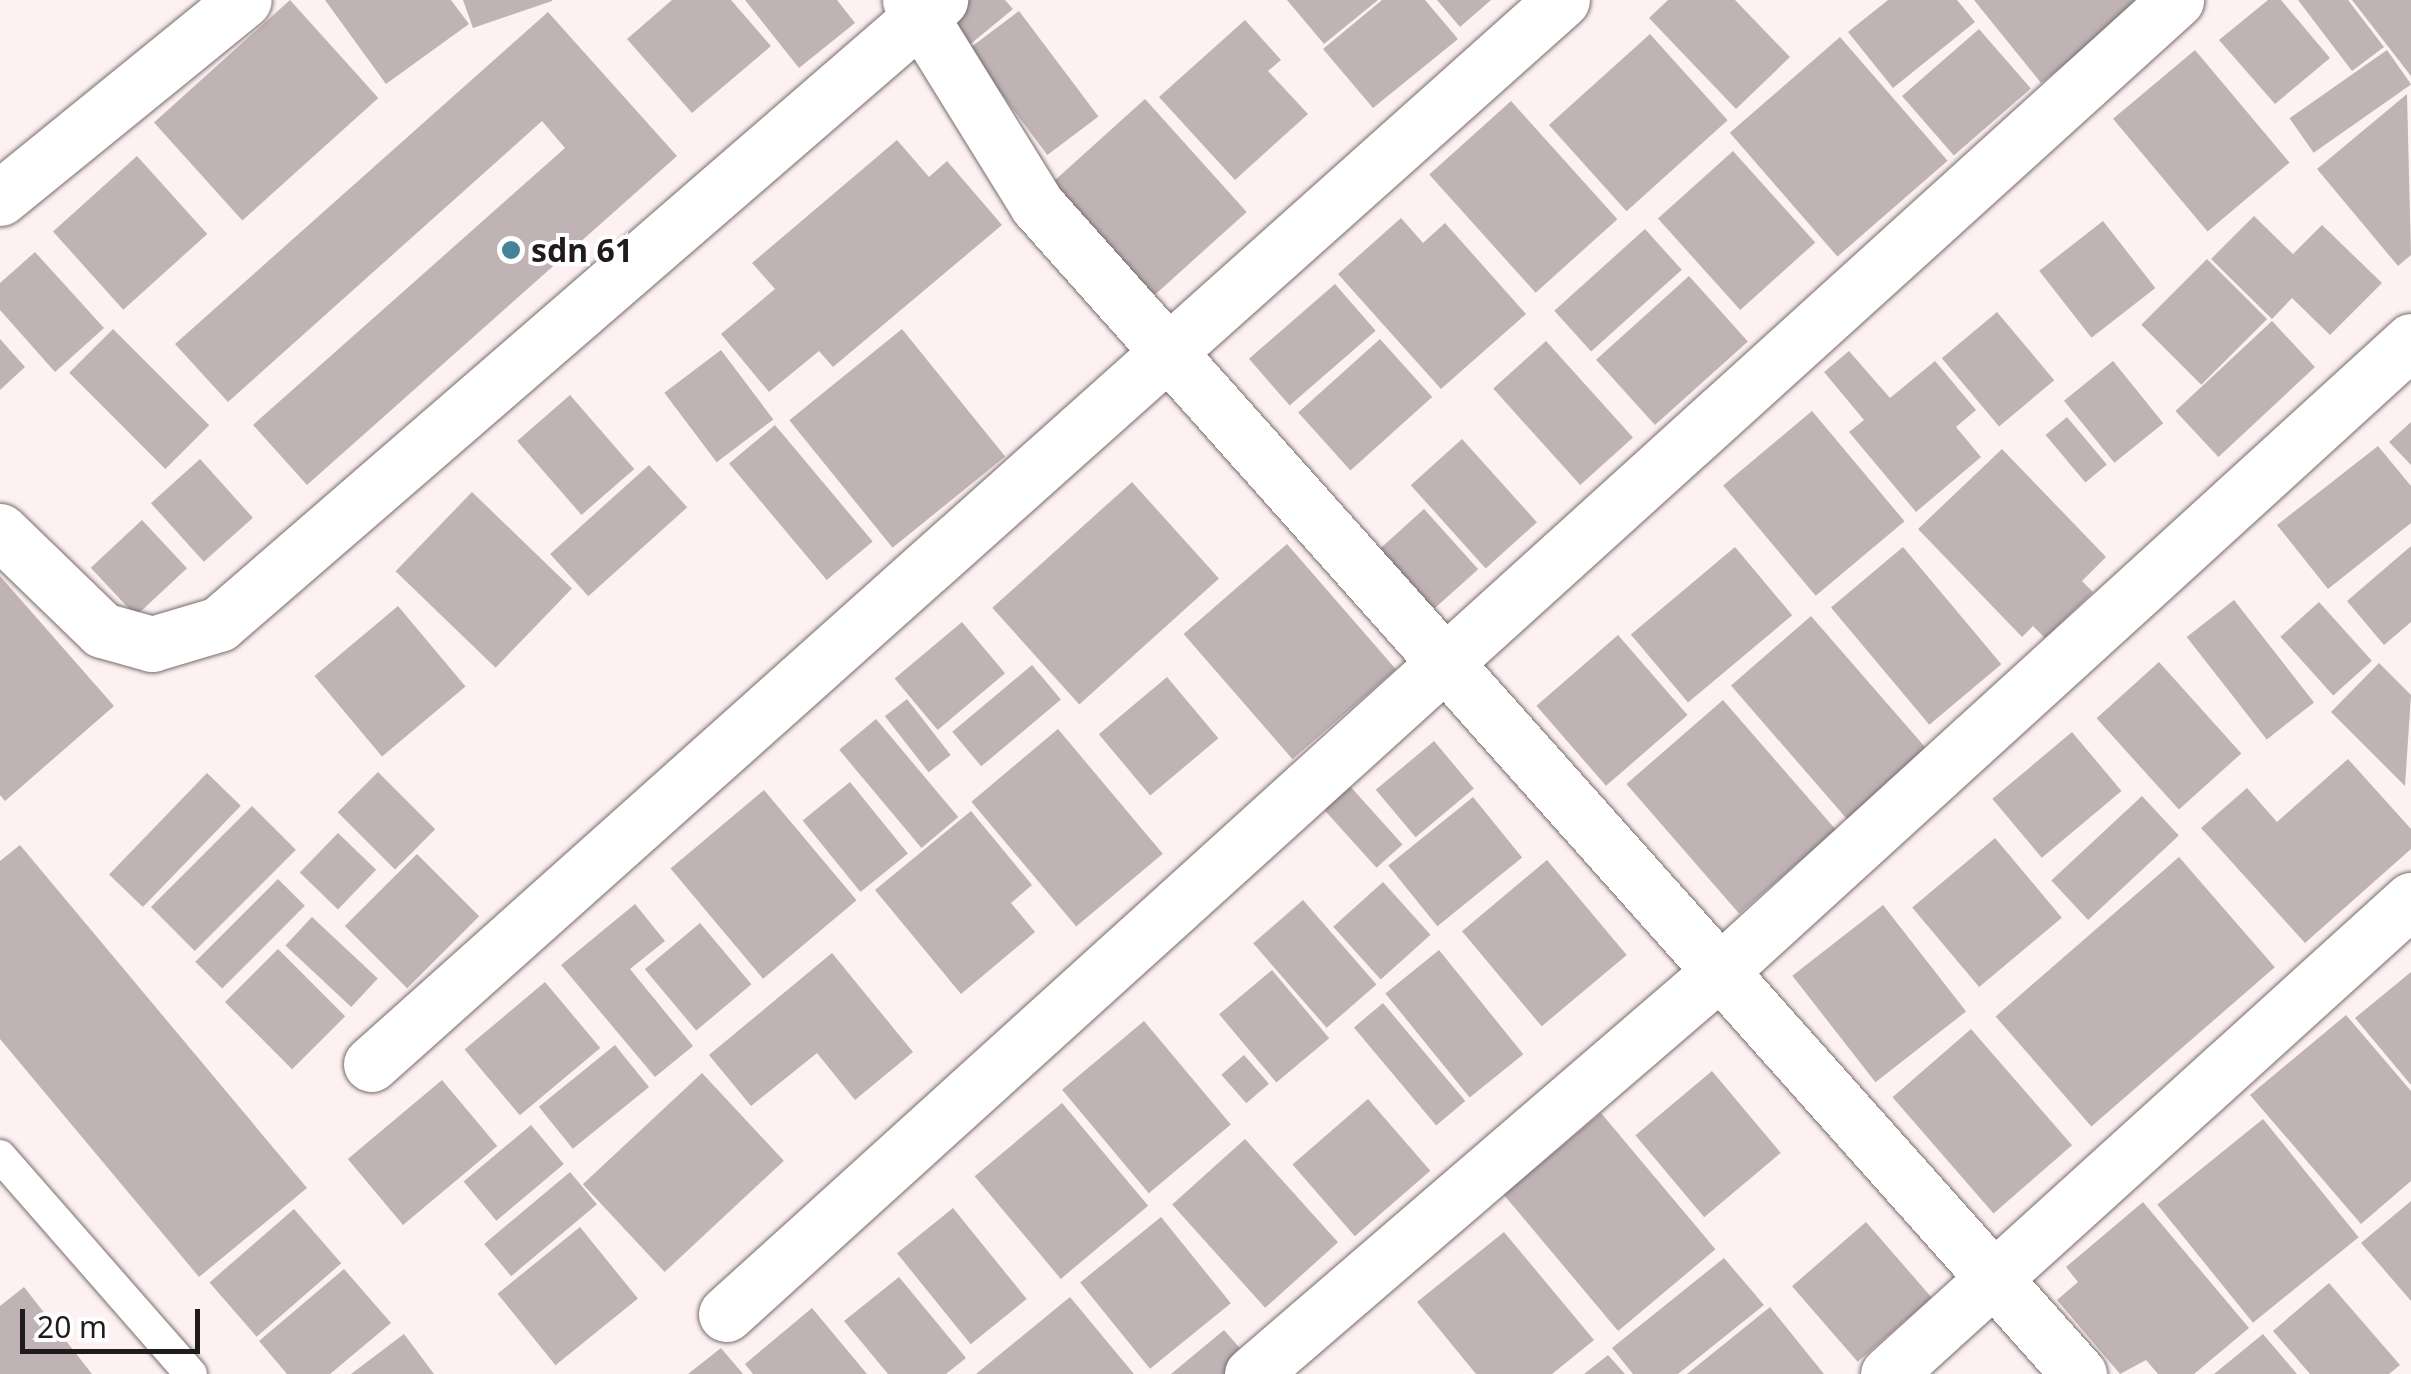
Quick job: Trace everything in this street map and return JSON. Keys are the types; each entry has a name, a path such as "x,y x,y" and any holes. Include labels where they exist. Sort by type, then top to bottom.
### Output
{"street":[{"path":"0,198 244,0"},
{"path":"371,1064 1170,358 1562,0"},
{"path":"726,1314 1447,666 2176,0"},
{"path":"0,531 102,630 152,644 218,624 923,6 1038,205 1990,1282 2079,1374"},
{"path":"1252,1374 1718,973 2411,341"},
{"path":"1888,1374 2411,900"}],"lane":[{"path":"1,1157 191,1374"}],"building":[{"path":"290,0 378,98 242,221 154,122"},
{"path":"325,0 451,0 469,24 386,84"},
{"path":"463,0 552,0 552,1 473,28"},
{"path":"672,0 731,0 771,46 692,113 627,39"},
{"path":"745,0 837,0 855,23 799,68"},
{"path":"957,0 1005,0 1013,9 967,47 940,14"},
{"path":"1287,0 1378,0 1324,44"},
{"path":"1382,0 1425,0 1458,39 1373,108 1323,49"},
{"path":"1437,0 1491,0 1460,27"},
{"path":"1668,0 1735,0 1790,57 1736,109 1649,18"},
{"path":"1888,0 1957,0 1975,22 1893,88 1848,32"},
{"path":"1974,0 2146,0 2041,83"},
{"path":"2268,0 2281,0 2330,58 2275,104 2219,40"},
{"path":"2298,0 2348,0 2384,47 2352,71"},
{"path":"2352,0 2411,0 2411,76"},
{"path":"1019,11 1098,116 1047,155 968,50"},
{"name":"sdn 61","path":"548,12 677,156 307,485 253,425 565,148 542,121 228,402 175,344"},
{"path":"1245,20 1281,60 1268,71 1308,114 1235,180 1159,97"},
{"path":"1979,29 2031,89 1954,156 1902,96"},
{"path":"1650,34 1728,120 1627,211 1549,125"},
{"path":"1840,37 1948,161 1837,257 1730,133"},
{"path":"2195,50 2289,163 2208,231 2113,119"},
{"path":"2387,50 2411,84 2314,153 2290,118"},
{"path":"2407,94 2411,255 2398,266 2317,169"},
{"path":"1145,99 1247,212 1145,304 1043,191"},
{"path":"1511,101 1617,219 1536,293 1429,175"},
{"path":"897,140 929,177 947,161 1002,225 833,367 819,351 769,392 721,334 775,289 752,263"},
{"path":"1733,151 1815,242 1740,310 1658,219"},
{"path":"137,156 207,234 123,310 53,232"},
{"path":"2254,216 2293,254 2322,225 2382,283 2330,335 2292,298 2272,319 2211,259"},
{"path":"1401,218 1423,243 1445,223 1526,314 1441,389 1338,274"},
{"path":"2103,221 2155,288 2092,338 2039,271"},
{"path":"1645,229 1682,270 1591,352 1554,311"},
{"path":"35,252 104,328 55,372 0,310 0,283"},
{"path":"2207,259 2267,319 2201,385 2141,325"},
{"path":"1689,276 1748,341 1655,425 1596,360"},
{"path":"1335,284 1376,331 1290,406 1249,359"},
{"path":"1997,312 2054,380 1999,426 1942,358"},
{"path":"2272,321 2315,367 2218,457 2175,411"},
{"path":"113,329 209,425 165,469 69,373"},
{"path":"902,329 1005,456 893,548 789,420"},
{"path":"0,339 25,367 0,390"},
{"path":"1380,339 1432,397 1350,471 1298,413"},
{"path":"1546,341 1633,438 1580,485 1493,389"},
{"path":"721,350 773,419 717,462 664,393"},
{"path":"1849,351 1890,398 1935,361 1976,410 1956,427 1981,457 1916,512 1849,432 1864,420 1824,372"},
{"path":"2113,361 2163,423 2114,463 2064,401"},
{"path":"570,395 634,469 581,515 517,441"},
{"path":"1812,411 1905,521 1816,596 1723,486"},
{"path":"2067,417 2107,464 2085,482 2046,435"},
{"path":"2411,422 2411,465 2389,442"},
{"path":"775,425 873,541 827,580 729,464"},
{"path":"1462,439 1537,522 1486,568 1411,485"},
{"path":"2378,446 2411,486 2411,523 2328,589 2277,525"},
{"path":"2002,449 2106,557 2082,581 2093,592 2045,638 2033,626 2022,637 1918,529"},
{"path":"200,459 253,518 204,562 151,503"},
{"path":"649,465 687,507 588,596 550,554"},
{"path":"1132,482 1219,579 1079,704 992,608"},
{"path":"472,492 572,589 496,668 396,571"},
{"path":"1424,509 1478,569 1431,611 1377,551"},
{"path":"142,520 187,568 136,616 91,568"},
{"path":"1287,544 1396,669 1293,759 1184,634"},
{"path":"2411,546 2411,622 2384,645 2347,601"},
{"path":"1735,547 1792,615 1688,703 1631,634"},
{"path":"1903,547 2001,664 1929,725 1831,607"},
{"path":"0,576 114,706 5,801 0,795"},
{"path":"2234,600 2314,702 2267,739 2187,637"},
{"path":"2319,602 2372,661 2333,696 2280,637"},
{"path":"398,606 465,686 382,756 315,676"},
{"path":"1811,616 1930,753 1850,822 1731,686"},
{"path":"962,622 1005,673 938,730 895,679"},
{"path":"1618,635 1688,715 1606,786 1536,706"},
{"path":"2159,662 2241,753 2179,810 2097,718"},
{"path":"2379,663 2411,695 2405,786 2331,712"},
{"path":"1032,665 1061,699 981,766 952,732"},
{"path":"1167,677 1218,738 1150,795 1099,734"},
{"path":"907,699 951,755 929,772 885,716"},
{"path":"1723,700 1836,830 1739,914 1626,784"},
{"path":"876,719 958,817 922,848 839,750"},
{"path":"1058,729 1163,854 1076,927 971,802"},
{"path":"2072,732 2121,791 2042,858 1992,799"},
{"path":"1434,741 1474,788 1416,837 1376,790"},
{"path":"2348,759 2411,829 2411,849 2305,943 2201,828 2247,788 2277,822"},
{"path":"378,772 435,829 395,870 338,812"},
{"path":"207,773 241,806 143,907 109,874"},
{"path":"850,782 908,853 860,892 803,820"},
{"path":"1349,785 1403,844 1377,868 1323,808"},
{"path":"764,790 857,900 763,979 671,868"},
{"path":"2142,796 2179,835 2088,920 2051,881"},
{"path":"1473,797 1522,858 1437,926 1388,866"},
{"path":"252,806 296,850 195,951 151,907"},
{"path":"971,811 1032,885 1011,903 1035,932 961,994 875,890"},
{"path":"338,833 376,870 338,909 300,873"},
{"path":"1995,838 2062,918 1979,987 1912,907"},
{"path":"20,845 307,1188 199,1277 0,1039 0,861"},
{"path":"417,854 479,916 407,988 345,926"},
{"path":"2179,857 2275,967 2091,1127 1996,1016"},
{"path":"1547,860 1627,955 1542,1026 1462,931"},
{"path":"278,879 305,906 222,989 195,962"},
{"path":"1383,882 1431,935 1381,980 1333,927"},
{"path":"1303,900 1376,985 1327,1028 1253,943"},
{"path":"635,904 665,941 630,969 693,1046 655,1077 561,965"},
{"path":"1883,905 1966,1011 1875,1082 1792,976"},
{"path":"312,917 378,978 351,1007 285,946"},
{"path":"700,923 751,984 696,1031 645,969"},
{"path":"278,949 345,1016 292,1069 225,1002"},
{"path":"1439,950 1523,1054 1470,1098 1385,993"},
{"path":"832,953 913,1052 855,1100 817,1053 751,1106 709,1055"},
{"path":"1272,970 1329,1038 1276,1083 1219,1014"},
{"path":"2411,972 2411,1085 2355,1018"},
{"path":"545,982 600,1048 520,1115 465,1049"},
{"path":"1383,1003 1465,1101 1436,1125 1354,1027"},
{"path":"2346,1015 2411,1091 2411,1181 2361,1224 2250,1095"},
{"path":"1144,1021 1231,1124 1149,1193 1062,1090"},
{"path":"1971,1029 2072,1145 1994,1213 1893,1097"},
{"path":"615,1045 649,1087 573,1149 539,1107"},
{"path":"1244,1055 1269,1084 1246,1103 1221,1075"},
{"path":"1712,1071 1781,1153 1704,1217 1635,1135"},
{"path":"702,1073 784,1161 665,1272 583,1184"},
{"path":"442,1080 497,1146 403,1225 348,1159"},
{"path":"1368,1099 1430,1171 1355,1236 1293,1165"},
{"path":"1062,1103 1148,1206 1061,1279 975,1176"},
{"path":"1601,1113 1715,1249 1618,1331 1504,1195"},
{"path":"2263,1119 2359,1237 2253,1323 2157,1205"},
{"path":"531,1125 564,1164 496,1221 464,1182"},
{"path":"1245,1139 1338,1242 1265,1308 1172,1205"},
{"path":"570,1172 597,1204 511,1276 484,1244"},
{"path":"2411,1201 2411,1301 2361,1243"},
{"path":"2143,1202 2249,1328 2194,1374 2158,1374 2146,1360 2120,1374 2057,1300 2078,1282 2066,1267"},
{"path":"953,1208 1027,1299 971,1344 897,1253"},
{"path":"294,1209 341,1263 257,1337 209,1282"},
{"path":"1161,1217 1231,1303 1150,1369 1080,1282"},
{"path":"1866,1222 1932,1297 1858,1362 1792,1286"},
{"path":"580,1227 638,1298 556,1365 498,1294"},
{"path":"1504,1232 1594,1340 1552,1374 1476,1374 1417,1302"},
{"path":"1724,1258 1764,1305 1678,1374 1633,1374 1612,1348"},
{"path":"344,1269 391,1323 330,1374 287,1374 259,1341"},
{"path":"899,1277 966,1358 946,1374 888,1374 844,1321"},
{"path":"2329,1283 2400,1365 2389,1374 2310,1374 2273,1331"},
{"path":"24,1287 92,1374 0,1374 0,1306"},
{"path":"1070,1297 1134,1374 976,1374"},
{"path":"1770,1307 1824,1374 1687,1374"},
{"path":"812,1308 867,1374 753,1374 745,1364"},
{"path":"1224,1330 1252,1362 1237,1374 1171,1374"},
{"path":"404,1334 434,1374 351,1374"},
{"path":"2263,1334 2297,1374 2214,1374"},
{"path":"721,1348 743,1374 688,1374"},
{"path":"1608,1355 1625,1374 1584,1374"}],"place":[{"name":"sdn 61","path":"511,250"}]}
